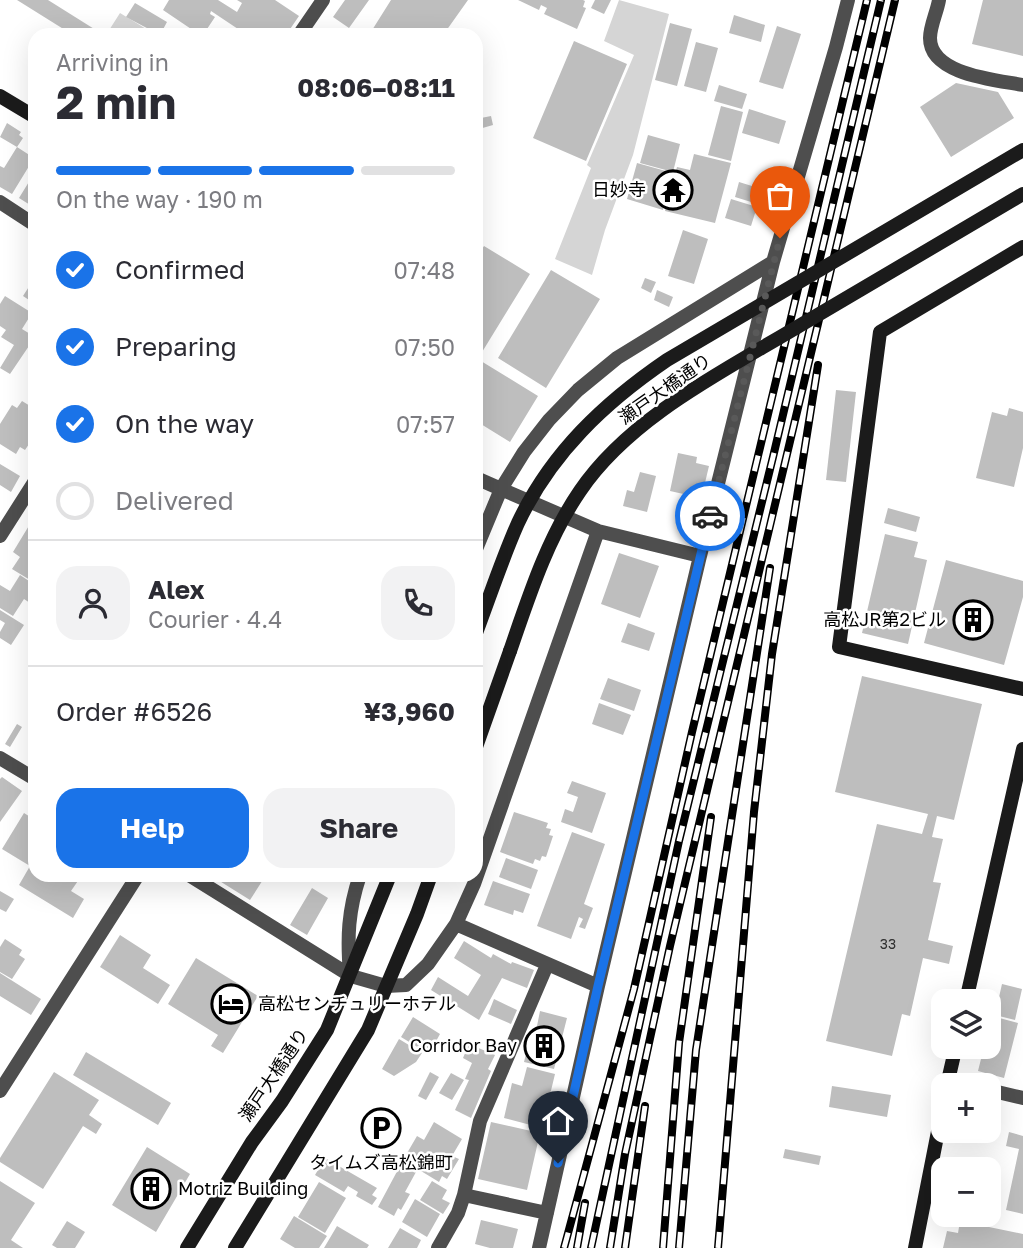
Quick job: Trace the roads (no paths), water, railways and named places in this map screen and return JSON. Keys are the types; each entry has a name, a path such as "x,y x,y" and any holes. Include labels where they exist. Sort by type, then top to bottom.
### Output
{"street":[{"path":"304,28 323,0"},
{"path":"539,1248 700,556 773,262 848,0"},
{"path":"939,0 930,39 934,51 942,61 957,71 1023,85"},
{"path":"0,96 28,113"},
{"name":"瀬戸大橋通り","path":"483,615 519,522 551,467 594,415 667,360 1023,150"},
{"name":"瀬戸大橋通り","path":"483,727 533,586 554,536 581,489 621,443 685,394 1023,194"},
{"path":"0,202 28,220"},
{"path":"1023,247 880,332 839,647 1023,689"},
{"path":"483,532 501,489 524,452 549,420 578,390 617,358 773,262"},
{"path":"483,481 598,531 700,556"},
{"path":"0,536 28,492"},
{"path":"483,858 598,531"},
{"path":"969,989 1023,749"},
{"path":"0,758 28,775"},
{"path":"0,1091 134,882"},
{"path":"200,882 351,976 386,986 406,985 428,964 456,924 475,882"},
{"path":"351,976 347,936 351,902 358,882"},
{"name":"瀬戸大橋通り","path":"187,1248 252,1142 282,1101 327,1030 387,882"},
{"path":"235,1248 368,1030 428,882"},
{"path":"456,924 598,986"},
{"path":"439,1248 458,1213 464,1195 480,1121 547,965"},
{"path":"1001,1093 1023,1098"},
{"path":"915,1248 936,1143"},
{"path":"464,1195 547,1213"}],"railway":[{"path":"564,1248 634,989 692,732 867,0"},
{"path":"591,1248 679,841 881,0"},
{"path":"610,1248 625,1154 670,946 895,0"},
{"path":"718,1248 754,812 772,654 818,365"},
{"path":"679,1248 696,1050 770,568"},
{"path":"663,1248 679,1043 711,817"},
{"path":"625,1248 645,1106"},
{"path":"577,1248 585,1203"}],"place":[{"name":"日妙寺","path":"673,190"},
{"name":"高松JR第2ビル","path":"973,620"},
{"name":"高松センチュリーホテル","path":"231,1004"},
{"name":"Corridor Bay","path":"544,1046"},
{"name":"タイムズ高松錦町","path":"381,1128"},
{"name":"Motriz Building","path":"151,1189"}]}
